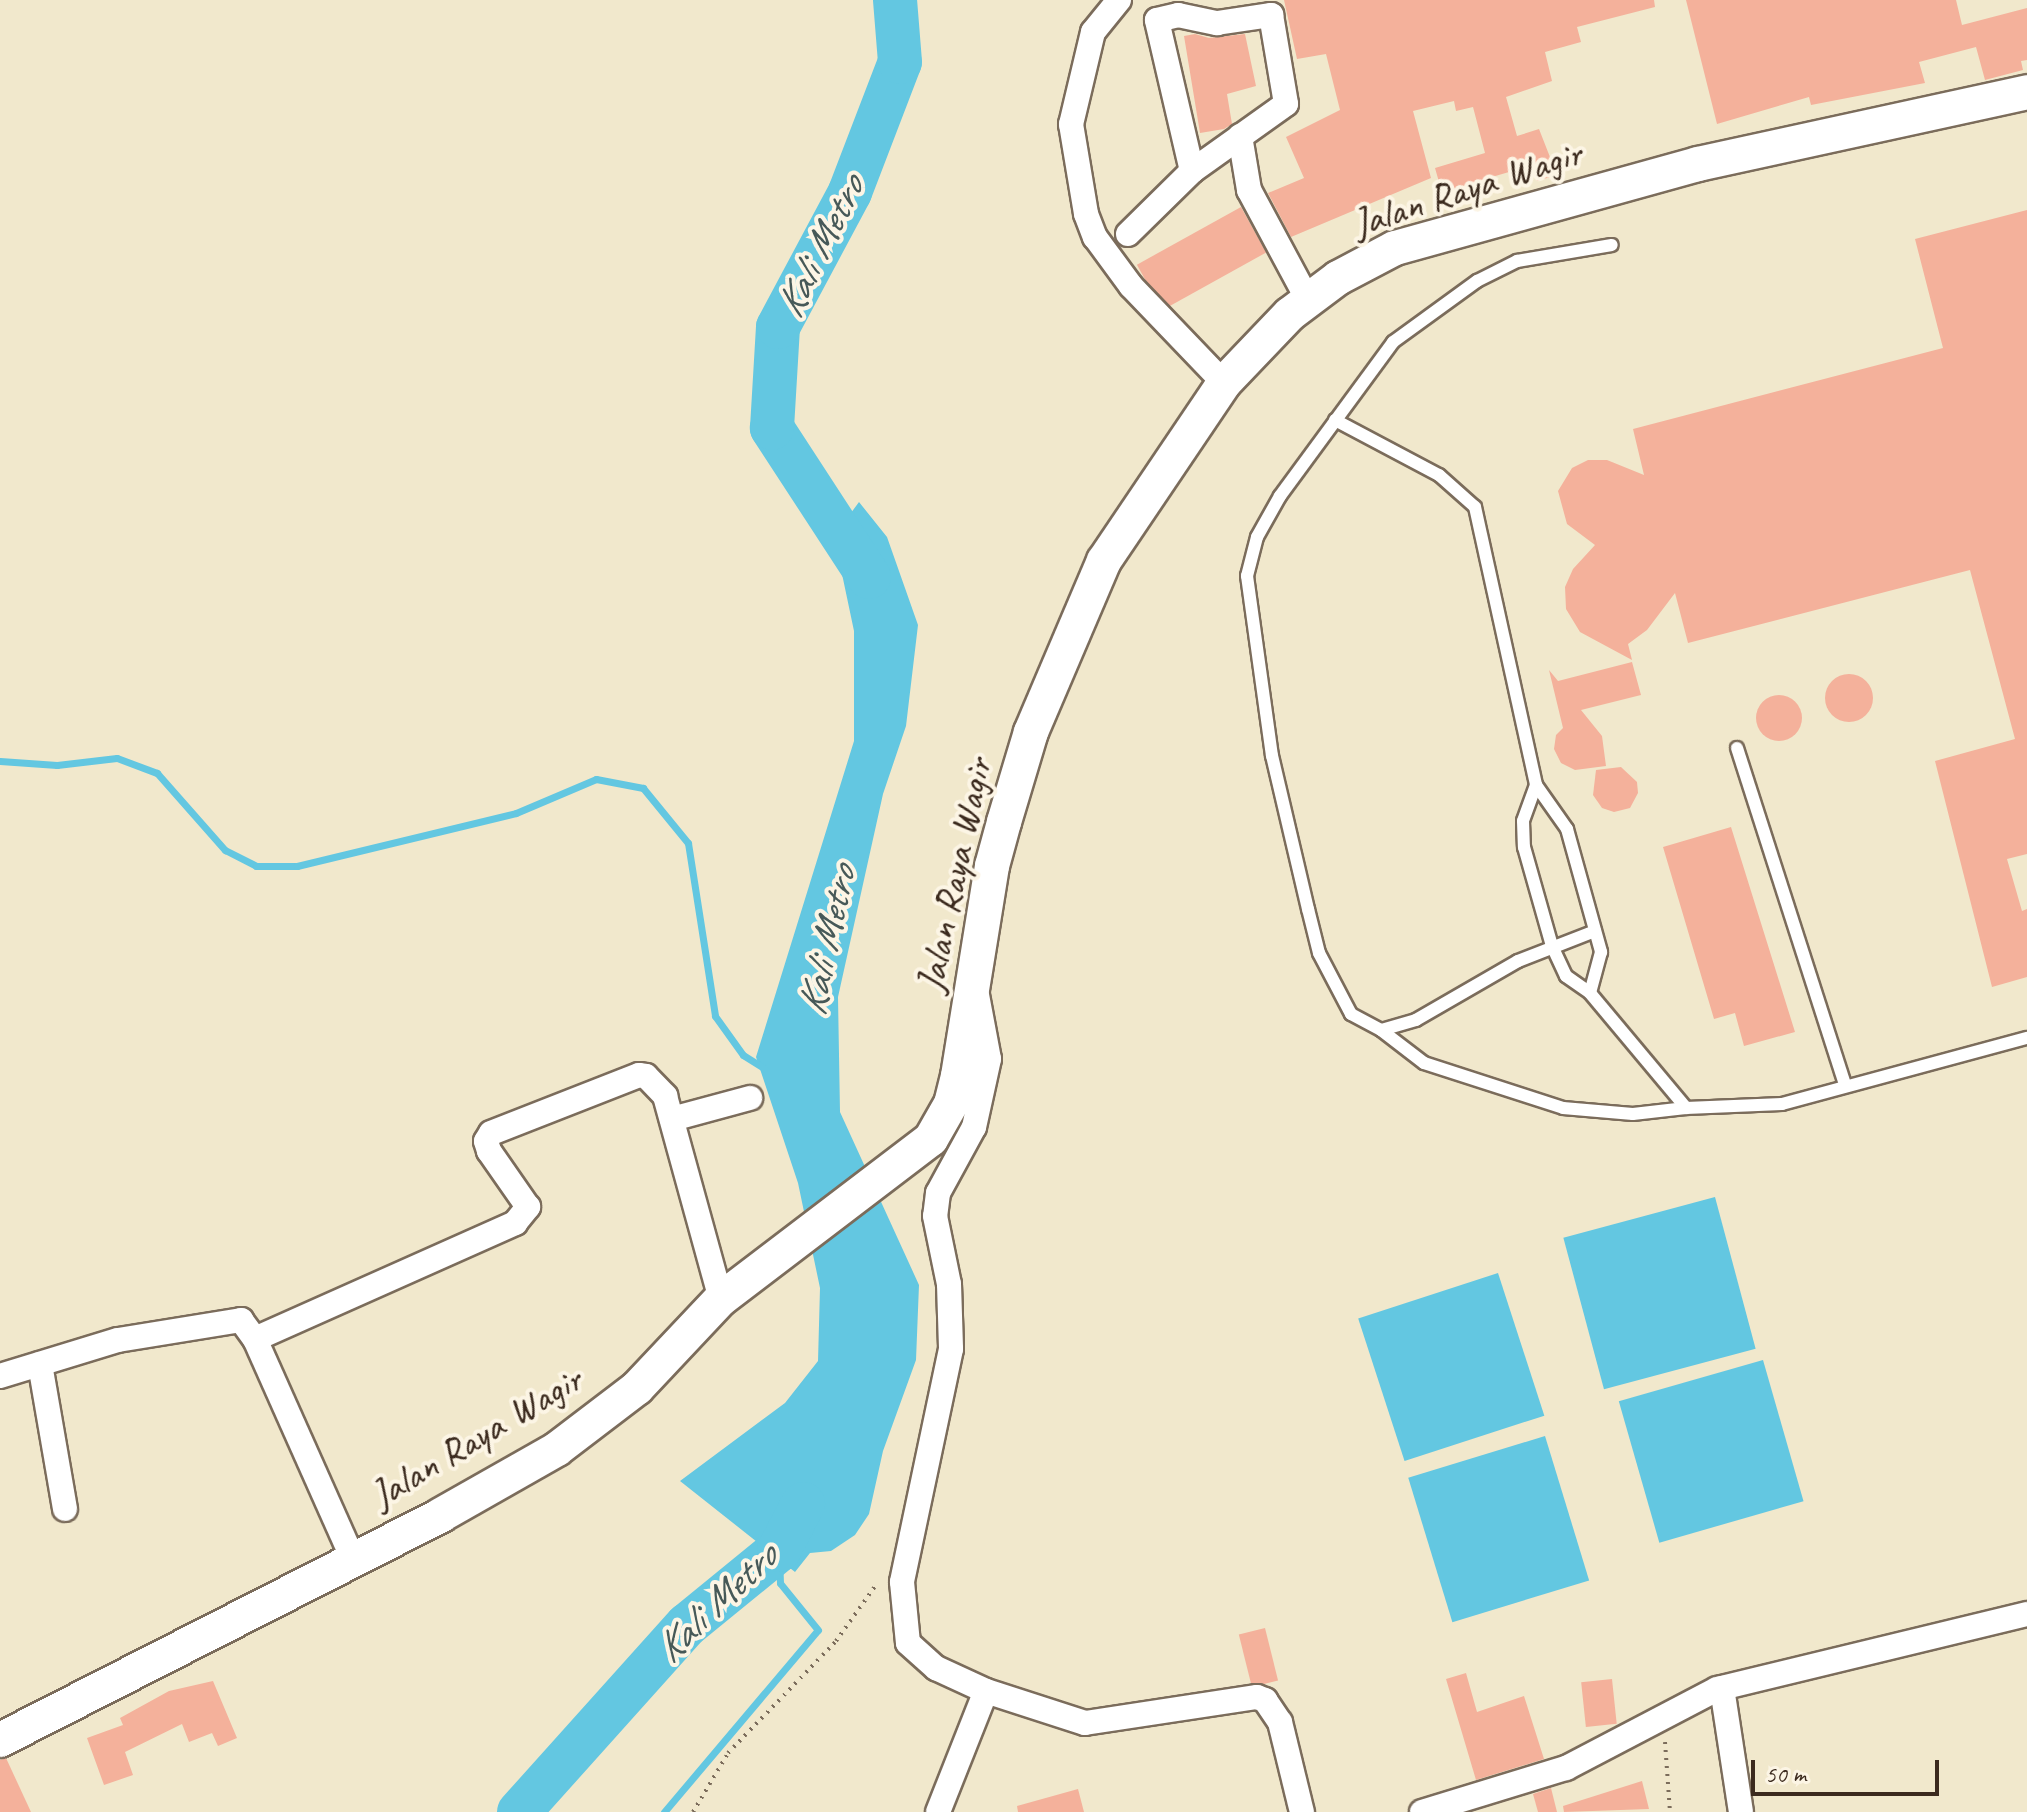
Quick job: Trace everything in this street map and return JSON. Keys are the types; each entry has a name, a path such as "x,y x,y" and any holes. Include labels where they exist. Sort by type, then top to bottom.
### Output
{"main road":[{"name":"Jalan Raya Wagir","path":"0,1740 498,1485 601,1419 721,1299 906,1162 931,1139 951,1104 996,851 1031,732 1066,647 1127,521 1224,383 1308,300 1395,248 1698,164 2027,92"}],"street":[{"path":"1119,0 1093,32 1071,124 1086,214 1095,237 1131,286 1224,383"},
{"path":"1128,234 1202,164 1286,104 1271,15 1217,23 1178,15 1157,20 1202,164 1249,190"},
{"path":"1240,136 1249,190 1308,300"},
{"path":"974,981 989,1059 974,1127 938,1193 935,1216 949,1284 951,1349 902,1582 908,1643 936,1668 986,1691 1085,1723 1265,1700 1280,1722 1302,1812"},
{"path":"255,1339 524,1216 528,1207 489,1151 486,1141 498,1128 639,1075 656,1084 672,1119 721,1299"},
{"path":"672,1119 750,1098"},
{"path":"0,1376 118,1340 234,1320 248,1325 353,1559"},
{"path":"40,1364 65,1509"},
{"path":"1422,1812 1566,1768 1722,1688 2027,1614"},
{"path":"1722,1688 1741,1812"},
{"path":"938,1812 986,1691"}],"lane":[{"path":"1612,245 1517,261 1477,281 1393,342 1280,496 1257,537 1247,576 1272,756 1319,953 1351,1014 1381,1030 1424,1063 1563,1108 1633,1114 1686,1108 1782,1104 1845,1084 2027,1038"},
{"path":"1335,420 1448,481 1475,507 1536,785 1567,829 1601,952 1590,993"},
{"path":"1737,748 1845,1084"},
{"path":"1536,785 1523,821 1524,847 1552,946 1566,976 1590,993 1686,1108"},
{"path":"1381,1030 1416,1020 1552,946 1595,931"}],"path":[{"path":"693,1812 716,1767 857,1617 880,1578"},
{"path":"1664,1720 1670,1812"}],"water":[{"path":"859,502 887,537 918,625 906,726 883,794 838,997 840,1112 919,1285 916,1360 883,1451 869,1514 855,1535 831,1551 810,1553 795,1572 680,1481 785,1403 818,1361 820,1288 798,1183 756,1057 854,741 854,631 834,536"},
{"path":"1715,1197 1756,1349 1604,1389 1563,1238"},
{"path":"1498,1273 1544,1416 1405,1461 1358,1318"},
{"path":"1763,1360 1804,1501 1659,1543 1619,1401"},
{"path":"1545,1436 1589,1580 1452,1622 1408,1478"}],"building":[{"path":"1284,0 1654,0 1655,7 1577,27 1581,42 1545,52 1552,81 1506,97 1517,136 1539,129 1557,175 1537,181 1533,165 1492,177 1494,184 1443,196 1435,168 1485,153 1473,107 1456,111 1454,101 1413,111 1431,178 1291,237 1268,193 1304,178 1286,137 1340,110 1326,54 1297,59"},
{"path":"1686,0 1956,0 1962,25 2027,8 2027,60 2021,61 2023,70 1985,80 1976,47 1919,62 1925,83 1811,105 1809,97 1717,124"},
{"path":"1195,34 1209,38 1245,34 1256,86 1227,94 1232,124 1224,129 1200,133 1184,36"},
{"path":"1241,207 1266,252 1162,310 1137,265"},
{"path":"2027,210 2027,854 2007,859 2022,911 2027,909 2027,977 1992,987 1935,761 2015,739 1970,570 1688,643 1675,593 1647,630 1628,644 1632,660 1580,632 1566,609 1565,587 1573,569 1595,545 1567,524 1558,491 1572,468 1588,460 1607,460 1644,475 1633,429 1943,348 1915,239"},
{"path":"1632,662 1641,695 1581,710 1602,736 1606,766 1575,770 1561,763 1554,749 1556,735 1563,728 1549,670 1558,681"},
{"path":"1849,674 1866,681 1873,698 1866,715 1849,722 1832,715 1825,698 1832,681"},
{"path":"1779,695 1788,696 1795,702 1801,709 1801,727 1795,734 1788,740 1779,741 1770,740 1763,734 1757,727 1756,718 1757,709 1763,702 1770,696"},
{"path":"1621,767 1637,782 1638,793 1630,808 1614,812 1602,808 1593,795 1596,770"},
{"path":"1731,827 1795,1032 1744,1046 1735,1013 1714,1019 1663,847"},
{"path":"1265,1628 1278,1680 1252,1687 1239,1635"},
{"path":"1466,1673 1477,1712 1524,1696 1544,1759 1476,1780 1446,1679"},
{"path":"1612,1679 1617,1724 1586,1727 1581,1682"},
{"path":"213,1681 237,1738 218,1746 212,1733 189,1742 182,1724 125,1752 133,1775 104,1785 87,1738 123,1725 120,1718 169,1691"},
{"path":"6,1758 31,1812 0,1812 0,1760"},
{"path":"1642,1781 1649,1809 1564,1812 1563,1806"},
{"path":"1551,1788 1557,1812 1538,1812 1533,1794"},
{"path":"1078,1789 1084,1812 1018,1812 1017,1806"}],"waterway":[{"name":"Kali Metro","path":"869,577 772,428 778,327 850,192 900,62 895,0"},
{"path":"0,761 57,765 117,758 157,773 225,850 256,866 297,866 516,813 596,779 643,788 688,843 715,1016 743,1055 764,1068"},
{"name":"Kali Metro","path":"519,1812 687,1625 779,1550 803,1504"},
{"path":"664,1812 818,1630 780,1583 779,1552"}]}
